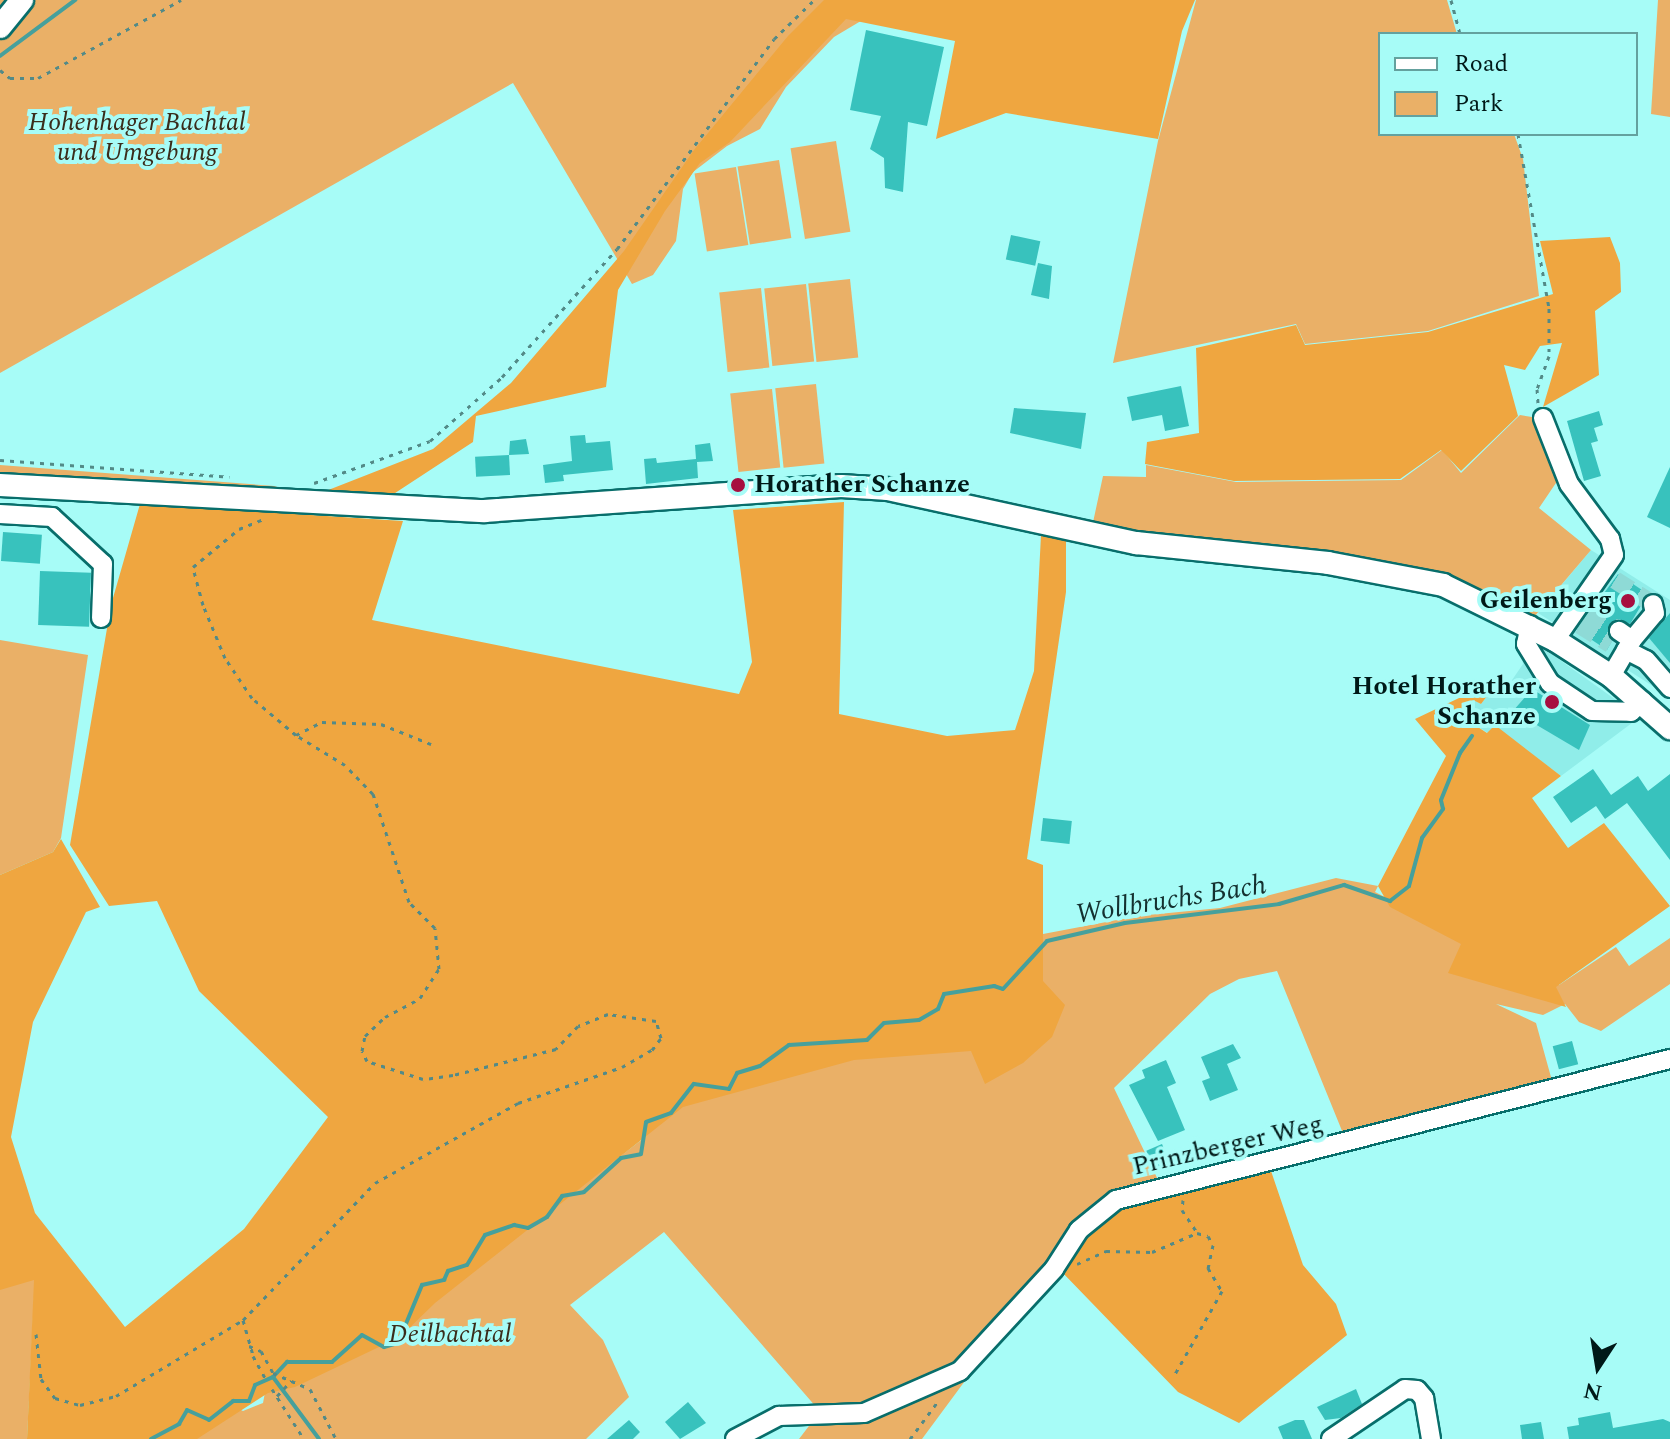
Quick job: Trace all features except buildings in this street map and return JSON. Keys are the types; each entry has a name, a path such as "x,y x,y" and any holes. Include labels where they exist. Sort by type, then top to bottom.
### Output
{"main road":[{"path":"0,27 22,0"},
{"path":"0,485 296,505 484,511 841,486 888,489 1136,543 1384,571 1443,585 1530,625 1555,640 1611,676 1643,701 1670,728"}],"lane":[{"path":"1543,418 1569,484 1610,539 1614,555 1608,575 1579,616 1555,640"},
{"path":"0,514 52,517 103,564 101,618"},
{"path":"1611,676 1622,644 1655,613 1653,604"},
{"path":"1530,625 1526,644 1550,683 1592,711 1631,712 1643,701"},
{"path":"1622,644 1646,660 1670,688"},
{"name":"Prinzberger Weg","path":"735,1439 779,1416 864,1413 960,1371 1054,1269 1098,1212 1137,1192 1354,1143 1670,1059"},
{"path":"1331,1439 1405,1389 1417,1390 1424,1398 1431,1439"}],"path":[{"path":"0,70 10,78 38,78 181,0"},
{"path":"36,1334 41,1379 55,1398 80,1405 143,1383 243,1320 375,1183 518,1103 622,1067 652,1050 661,1038 656,1021 608,1014 578,1026 556,1049 453,1075 423,1079 367,1061 362,1051 365,1036 385,1017 420,998 439,969 435,928 409,902 373,794 345,765 252,698 225,658 193,567 239,529 296,505 313,484 430,441 502,377 617,249 774,39 814,0"},
{"path":"1451,0 1459,32"},
{"path":"1518,136 1549,308 1549,356 1537,389 1543,418"},
{"path":"0,460 235,478"},
{"path":"298,734 322,722 381,724 431,744"},
{"path":"1185,1180 1182,1210 1197,1233"},
{"path":"1054,1269 1106,1251 1152,1252 1197,1233 1208,1236 1213,1245 1208,1268 1222,1291 1174,1376"},
{"path":"243,1320 249,1346 266,1379"},
{"path":"249,1346 261,1351 273,1373 299,1381 318,1398 320,1416 336,1439"},
{"path":"910,1439 960,1371"},
{"path":"277,1396 291,1381"},
{"path":"272,1389 304,1439"}],"shaded area":[{"path":"824,0 1195,0 1182,31 1158,139 1006,113 936,139 955,41 846,19 730,142 700,163 665,211 618,290 606,387 476,416 473,442 389,497 313,496 433,449 511,383 624,251 694,150 788,36"},
{"path":"1610,237 1620,263 1621,292 1595,311 1599,375 1543,407 1562,343 1540,346 1525,370 1504,365 1518,416 1461,471 1441,450 1400,479 1234,481 1145,464 1147,442 1199,433 1196,348 1296,325 1305,345 1428,332 1553,294 1540,241"},
{"path":"844,502 839,714 947,736 1015,730 1034,671 1041,535 1066,540 1066,592 1027,859 1043,865 1043,981 1065,1005 1052,1037 1023,1063 985,1084 971,1051 854,1060 683,1107 435,1303 400,1337 295,1387 268,1393 197,1439 27,1439 34,1280 0,1290 0,875 53,852 61,839 100,907 86,912 33,1022 11,1137 35,1213 125,1327 244,1229 328,1117 199,991 157,901 109,906 70,845 111,605 140,504 403,521 372,620 739,694 752,662 733,510"},
{"path":"1591,550 1670,600 1670,697 1538,613"},
{"name":"Hotel Horather Schanze","path":"1519,631 1640,717 1561,776 1495,726 1488,733 1461,716 1473,700 1481,704 1501,678 1510,683 1523,664"},
{"path":"1501,678 1481,704 1473,700 1461,716 1487,733 1495,725 1561,776 1532,798 1568,848 1604,823 1670,906 1556,987 1566,1007 1448,973 1461,944 1390,907 1378,886 1446,756 1415,719"},
{"path":"1270,1168 1303,1265 1336,1304 1347,1335 1239,1423 1178,1392 1060,1270 1085,1234 1119,1204"}],"green space":[{"name":"Hohenhager Bachtal und Umgebung","path":"0,0 896,0 834,37 786,87 760,129 727,146 693,172 683,189 676,241 653,275 632,284 513,83 0,373"},
{"path":"1196,0 1447,0 1456,32 1378,32 1378,136 1515,136 1523,159 1539,296 1428,331 1305,344 1296,324 1113,363 1158,141"},
{"path":"1658,0 1670,0 1670,117 1651,114"},
{"path":"836,141 850,232 805,239 791,148"},
{"path":"779,160 791,238 750,245 738,167"},
{"path":"736,167 748,245 707,252 695,174"},
{"path":"850,279 858,358 816,362 808,283"},
{"path":"806,284 814,362 772,366 764,288"},
{"path":"761,288 769,368 728,372 719,292"},
{"path":"816,384 824,464 784,468 775,388"},
{"path":"772,389 780,468 738,472 730,393"},
{"path":"1520,415 1532,417 1541,427 1560,477 1539,508 1591,550 1534,617 1499,601 1092,527 1103,476 1146,477 1146,465 1236,482 1401,480 1442,450 1461,473"},
{"path":"0,465 274,486 293,492 0,478"},
{"path":"0,640 88,655 61,838 53,852 0,875"},
{"name":"Deilbachtal","path":"1336,878 1378,886 1375,892 1559,985 1616,947 1629,966 1670,938 1670,984 1601,1031 1579,1022 1565,1004 1543,1015 1496,1004 1536,1023 1554,1088 1349,1148 1277,971 1239,979 1210,994 1114,1088 1159,1182 1053,1263 961,1364 858,1408 817,1408 664,1232 570,1305 603,1340 629,1397 586,1439 170,1439 233,1406 243,1411 263,1403 266,1387 399,1327 644,1138 647,1121 1043,946 1043,934 1138,916 1220,908"},
{"path":"35,1276 27,1439 0,1439 0,1289"},
{"path":"976,1366 922,1439 799,1439 812,1422 865,1420"}],"waterway":[{"path":"0,56 75,0"},
{"name":"Wollbruchs Bach","path":"151,1439 179,1424 187,1410 209,1420 233,1401 249,1401 255,1385 273,1377 287,1362 332,1362 362,1335 384,1347 398,1343 422,1285 444,1280 448,1271 467,1265 485,1235 514,1225 528,1228 547,1217 562,1196 584,1192 621,1158 641,1154 646,1122 671,1113 694,1084 729,1089 737,1073 760,1066 789,1045 867,1040 884,1023 919,1020 938,1009 944,994 994,986 1003,989 1047,941 1125,923 1279,904 1344,885 1390,901 1409,886 1422,838 1443,809 1441,800 1460,753 1472,736"},
{"path":"273,1377 319,1439"}],"tunnel":[{"path":"1615,580 1653,604"},
{"path":"1589,612 1619,631"},
{"path":"1580,625 1610,644"}],"place":[{"name":"Horather Schanze","path":"738,485"},
{"name":"Geilenberg","path":"1628,601"},
{"name":"Hotel Horather Schanze","path":"1552,702"}]}
